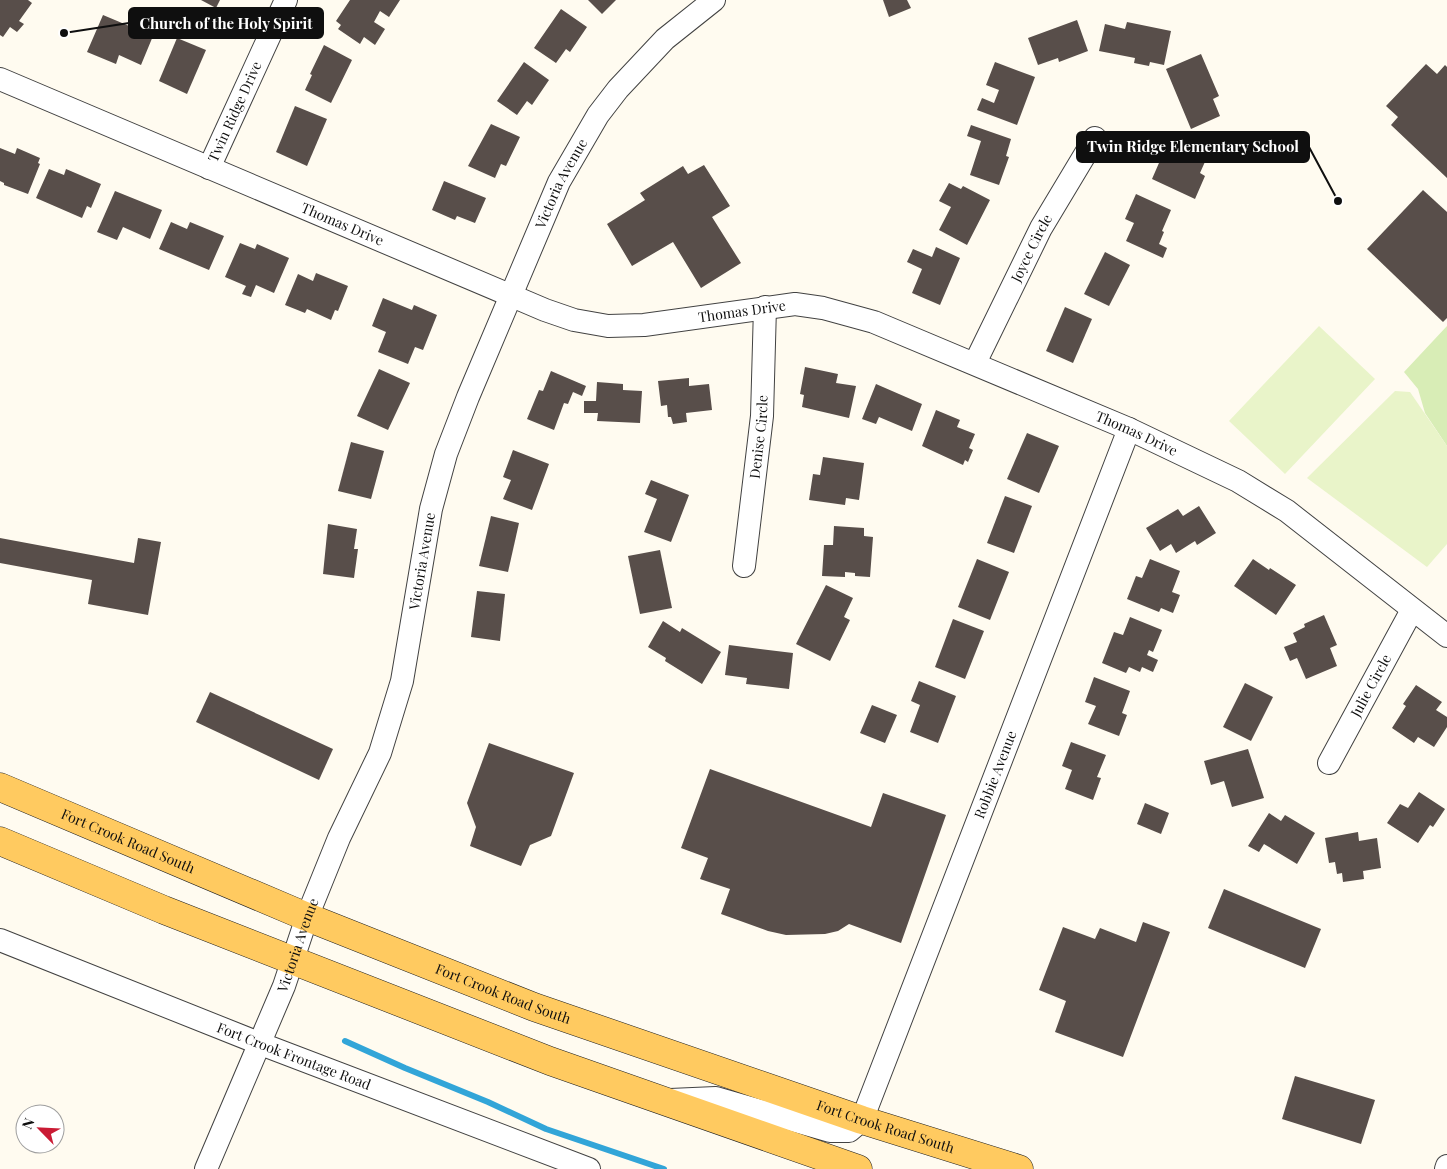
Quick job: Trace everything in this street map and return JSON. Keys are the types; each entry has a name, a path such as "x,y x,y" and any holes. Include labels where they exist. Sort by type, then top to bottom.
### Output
{"main road":[{"name":"Fort Crook Road South","path":"0,788 307,917 534,1007 862,1120 1019,1169"},
{"path":"0,841 164,910 550,1061 858,1169"}],"street":[{"name":"Twin Ridge Drive","path":"209,168 286,0"},
{"name":"Victoria Avenue","path":"206,1169 261,1044 307,917 339,838 380,753 402,681 420,562 441,472 468,397 559,182 598,115 640,63 690,17 714,0"},
{"name":"Thomas Drive","path":"0,79 512,296 574,320 608,326 644,325 796,304 852,315 874,322 1129,429 1238,481 1287,511 1447,636"},
{"name":"Joyce Circle","path":"975,363 1041,228 1095,138"},
{"name":"Denise Circle","path":"744,566 762,416 764,307"},
{"name":"Robbie Avenue","path":"862,1120 1129,429"},
{"name":"Julie Circle","path":"1329,763 1412,610"},
{"name":"Fort Crook Frontage Road","path":"0,940 66,968 261,1044 589,1169"},
{"path":"662,1100 716,1098 830,1130 850,1130 862,1120"}],"green space":[{"path":"1319,326 1375,379 1285,474 1229,421"},
{"path":"1447,326 1447,446 1425,413 1418,389 1404,372"},
{"path":"1395,391 1410,392 1447,446 1447,544 1427,567 1307,478"}],"building":[{"path":"0,0 28,0 32,3 19,21 24,24 17,32 10,27 3,37 0,35"},
{"path":"201,0 220,0 216,8"},
{"path":"350,0 400,0 389,17 380,11 374,22 385,29 375,45 364,37 360,44 338,29 341,25 336,21"},
{"path":"588,0 616,0 602,14"},
{"path":"883,0 907,0 911,8 889,17"},
{"path":"561,9 587,27 570,52 566,49 556,63 534,48"},
{"path":"103,15 153,36 141,65 119,55 116,64 87,52"},
{"path":"1077,20 1088,51 1059,62 1058,58 1038,65 1028,38"},
{"path":"1127,22 1171,31 1164,65 1150,62 1149,66 1134,63 1135,58 1099,51 1105,24 1125,29"},
{"path":"177,38 206,50 187,94 159,81"},
{"path":"324,45 352,60 331,103 305,90 312,75 310,74"},
{"path":"1201,54 1219,96 1213,99 1220,116 1191,129 1166,69"},
{"path":"524,62 549,80 532,105 527,101 517,115 497,101"},
{"path":"995,62 1035,77 1017,125 977,110 982,98 994,103 999,90 986,85"},
{"path":"1426,64 1437,74 1445,65 1447,67 1447,178 1391,125 1398,117 1386,106"},
{"path":"295,106 327,119 307,166 276,152"},
{"path":"491,124 520,137 506,166 501,164 495,178 468,166"},
{"path":"971,125 1011,139 1006,156 1009,157 999,185 970,175 981,141 967,136"},
{"path":"1179,141 1208,155 1200,173 1205,176 1195,199 1152,179 1162,156 1170,160"},
{"path":"0,148 15,154 17,148 40,158 38,163 40,164 28,194 4,185 0,181"},
{"path":"704,165 730,206 712,217 741,263 701,288 673,242 632,266 607,224 645,200 640,193 683,166 688,174"},
{"path":"49,169 64,175 66,169 101,184 91,208 87,206 82,218 36,198"},
{"path":"444,181 486,198 475,223 457,216 455,220 432,210"},
{"path":"949,183 961,189 963,186 990,200 967,245 939,230 951,207 939,201"},
{"path":"1423,190 1447,212 1447,318 1443,322 1367,249"},
{"path":"115,191 162,210 150,239 123,227 117,240 97,232"},
{"path":"1136,194 1171,210 1159,244 1167,248 1163,258 1126,241 1134,223 1125,219"},
{"path":"171,222 187,229 190,222 224,236 209,270 159,249"},
{"path":"240,243 255,249 257,244 289,258 274,293 256,285 251,297 242,294 246,286 225,277"},
{"path":"936,247 960,258 940,305 912,293 922,269 907,262 913,249 932,257"},
{"path":"1105,252 1130,265 1109,306 1084,294"},
{"path":"316,273 348,286 338,311 335,310 331,320 307,309 305,313 285,305 298,274 313,281"},
{"path":"383,298 412,310 414,305 437,315 423,350 415,347 408,364 378,352 386,332 372,326"},
{"path":"1065,307 1092,319 1073,363 1046,351"},
{"path":"805,367 838,374 836,383 856,386 849,418 802,407 804,395 800,394"},
{"path":"379,369 410,383 388,430 357,416"},
{"path":"551,371 586,386 582,396 573,392 568,404 564,403 554,430 527,419 539,390 543,391"},
{"path":"689,378 689,386 709,384 712,410 686,413 687,422 673,424 671,417 668,417 667,405 661,406 658,381"},
{"path":"597,382 623,384 623,390 642,391 640,423 597,421 598,413 584,413 584,401 596,401"},
{"path":"876,384 922,404 912,431 879,417 876,424 862,419"},
{"path":"936,410 960,420 957,427 975,434 969,448 973,450 968,462 965,460 963,465 922,446"},
{"path":"1027,433 1059,446 1039,493 1007,479"},
{"path":"351,442 384,451 371,499 338,491"},
{"path":"513,450 549,464 532,510 503,499 511,480 503,477"},
{"path":"823,457 864,463 859,500 846,498 845,505 809,500 813,474 820,475"},
{"path":"651,480 689,495 671,542 644,532 657,499 645,494"},
{"path":"1005,496 1032,506 1014,553 987,543"},
{"path":"1199,506 1216,533 1197,545 1195,541 1176,553 1171,544 1160,551 1146,528 1178,509 1183,516"},
{"path":"491,516 519,523 508,572 479,566"},
{"path":"328,524 357,529 354,549 358,549 354,578 323,574"},
{"path":"834,526 864,528 864,536 873,537 870,577 855,576 855,573 845,572 845,577 822,576 824,545 833,545"},
{"path":"0,538 134,563 138,538 161,542 148,615 88,604 92,580 0,563"},
{"path":"660,550 672,608 640,614 628,556"},
{"path":"977,559 1009,572 990,620 958,607"},
{"path":"1150,559 1180,571 1172,592 1180,595 1173,613 1161,608 1159,612 1127,599 1136,576 1142,578"},
{"path":"1253,559 1296,585 1276,615 1234,586"},
{"path":"826,585 853,598 844,617 850,620 830,661 796,644"},
{"path":"477,591 505,594 500,641 471,637"},
{"path":"1324,615 1337,645 1330,648 1337,666 1306,679 1297,658 1290,661 1284,647 1297,642 1293,633 1305,627 1304,624"},
{"path":"1130,617 1162,630 1153,652 1149,650 1147,655 1158,660 1153,672 1142,667 1140,672 1129,667 1126,673 1102,663 1114,632 1123,635"},
{"path":"953,619 984,631 965,679 935,667"},
{"path":"663,621 680,632 682,628 721,652 702,684 665,661 666,658 648,647"},
{"path":"729,645 793,653 789,689 746,684 747,678 725,675"},
{"path":"1094,677 1130,691 1122,713 1127,715 1119,736 1088,724 1096,706 1085,702"},
{"path":"919,681 956,696 938,743 910,732 920,705 911,701"},
{"path":"1245,683 1273,697 1251,741 1223,727"},
{"path":"1416,685 1442,702 1436,710 1447,717 1447,727 1434,747 1418,737 1414,743 1392,728 1406,706 1403,704"},
{"path":"210,692 333,749 319,780 196,722"},
{"path":"872,705 897,715 885,743 860,733"},
{"path":"1071,742 1106,755 1097,777 1101,778 1093,800 1065,789 1072,770 1062,766"},
{"path":"489,743 574,773 551,836 530,845 521,866 470,846 476,827 467,803"},
{"path":"1248,749 1264,798 1232,807 1224,781 1211,785 1204,761"},
{"path":"710,769 871,827 883,793 946,815 901,943 849,924 838,931 825,934 786,935 768,931 721,914 730,889 700,879 708,858 681,848"},
{"path":"1419,792 1445,809 1433,827 1430,825 1418,843 1387,823 1400,804 1408,808"},
{"path":"1145,803 1169,813 1161,834 1137,824"},
{"path":"1269,813 1281,821 1285,815 1315,833 1297,864 1264,844 1259,852 1248,846"},
{"path":"1358,832 1359,841 1377,838 1381,868 1363,871 1364,879 1343,882 1342,873 1337,874 1335,862 1329,863 1325,838"},
{"path":"1224,889 1321,929 1305,968 1208,928"},
{"path":"1143,922 1170,932 1123,1057 1055,1032 1066,1001 1039,990 1063,927 1095,939 1100,928 1136,942"},
{"path":"1295,1076 1375,1100 1361,1144 1282,1119"}],"waterway":[{"path":"345,1041 546,1129 664,1169"}],"place":[{"name":"Church of the Holy Spirit","path":"64,33"},
{"name":"Twin Ridge Elementary School","path":"1338,201"}]}
